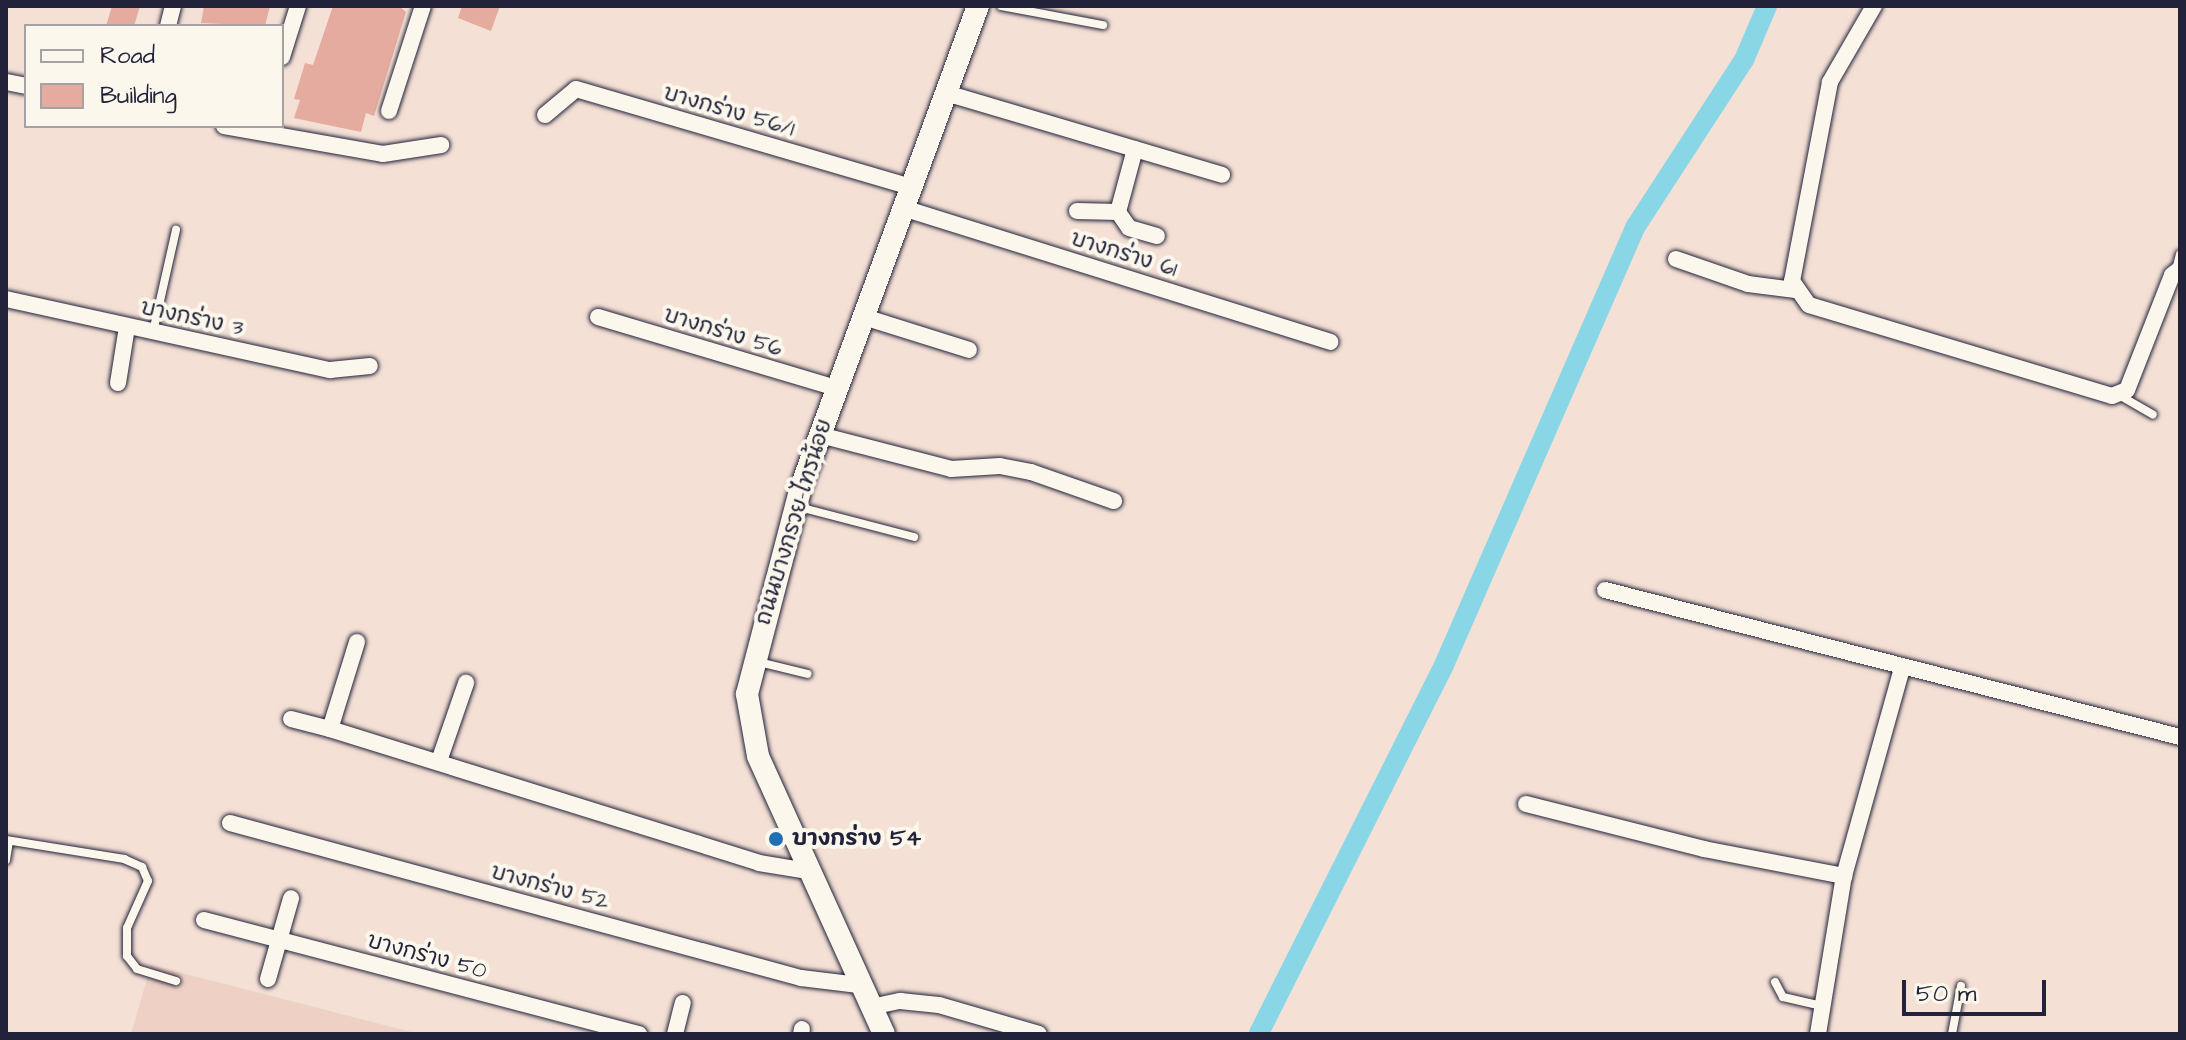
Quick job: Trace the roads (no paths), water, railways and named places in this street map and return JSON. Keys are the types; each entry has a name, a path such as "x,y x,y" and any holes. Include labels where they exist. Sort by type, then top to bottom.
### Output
{"main road":[{"name":"ถนนบางกรวย-ไทรน้อย","path":"884,1034 859,985 758,756 747,694 795,506 978,6"}],"street":[{"path":"284,51 298,6"},
{"path":"389,111 423,6"},
{"path":"1794,290 1792,274 1830,82 1874,6"},
{"name":"บางกร่าง 56/1","path":"545,115 576,89 907,198"},
{"path":"946,93 1222,175"},
{"path":"235,128 383,154 441,145"},
{"path":"1135,149 1118,212 1129,228 1157,236"},
{"name":"บางกร่าง 61","path":"907,198 1331,342"},
{"path":"1077,211 1118,212"},
{"path":"1676,259 1748,284 1794,290 1809,305 1930,345 2118,395 2127,390 2179,265"},
{"name":"บางกร่าง 3","path":"6,299 330,370 370,366"},
{"name":"บางกร่าง 56","path":"598,317 836,388"},
{"path":"864,317 969,350"},
{"path":"118,383 127,327"},
{"path":"820,435 951,469 1000,466 1031,472 1114,501"},
{"path":"1605,590 2180,737"},
{"path":"330,729 357,642"},
{"path":"1818,1034 1844,876 1902,668"},
{"path":"439,761 466,683"},
{"path":"291,719 439,761 759,863 808,871"},
{"path":"1526,804 1704,849 1844,876"},
{"name":"บางกร่าง 52","path":"230,823 801,978 859,985"},
{"path":"268,979 291,898"},
{"name":"บางกร่าง 50","path":"204,920 639,1034"},
{"path":"871,1007 900,1001 939,1005 1039,1034"},
{"path":"675,1034 683,1003"}],"lane":[{"path":"1001,6 1103,25"},
{"path":"153,332 176,230"},
{"path":"2118,395 2153,415"},
{"path":"795,506 914,537"},
{"path":"753,661 808,674"},
{"path":"6,860 8,840 124,859 142,867 148,881 127,928 127,956 137,969 176,981"},
{"path":"1775,982 1783,997 1823,1006"},
{"path":"1952,1034 1961,986"}],"waterway":[{"path":"1259,1033 1444,665 1636,226 1744,60 1767,6"}],"place":[{"name":"บางกร่าง 54","path":"776,839"}]}
